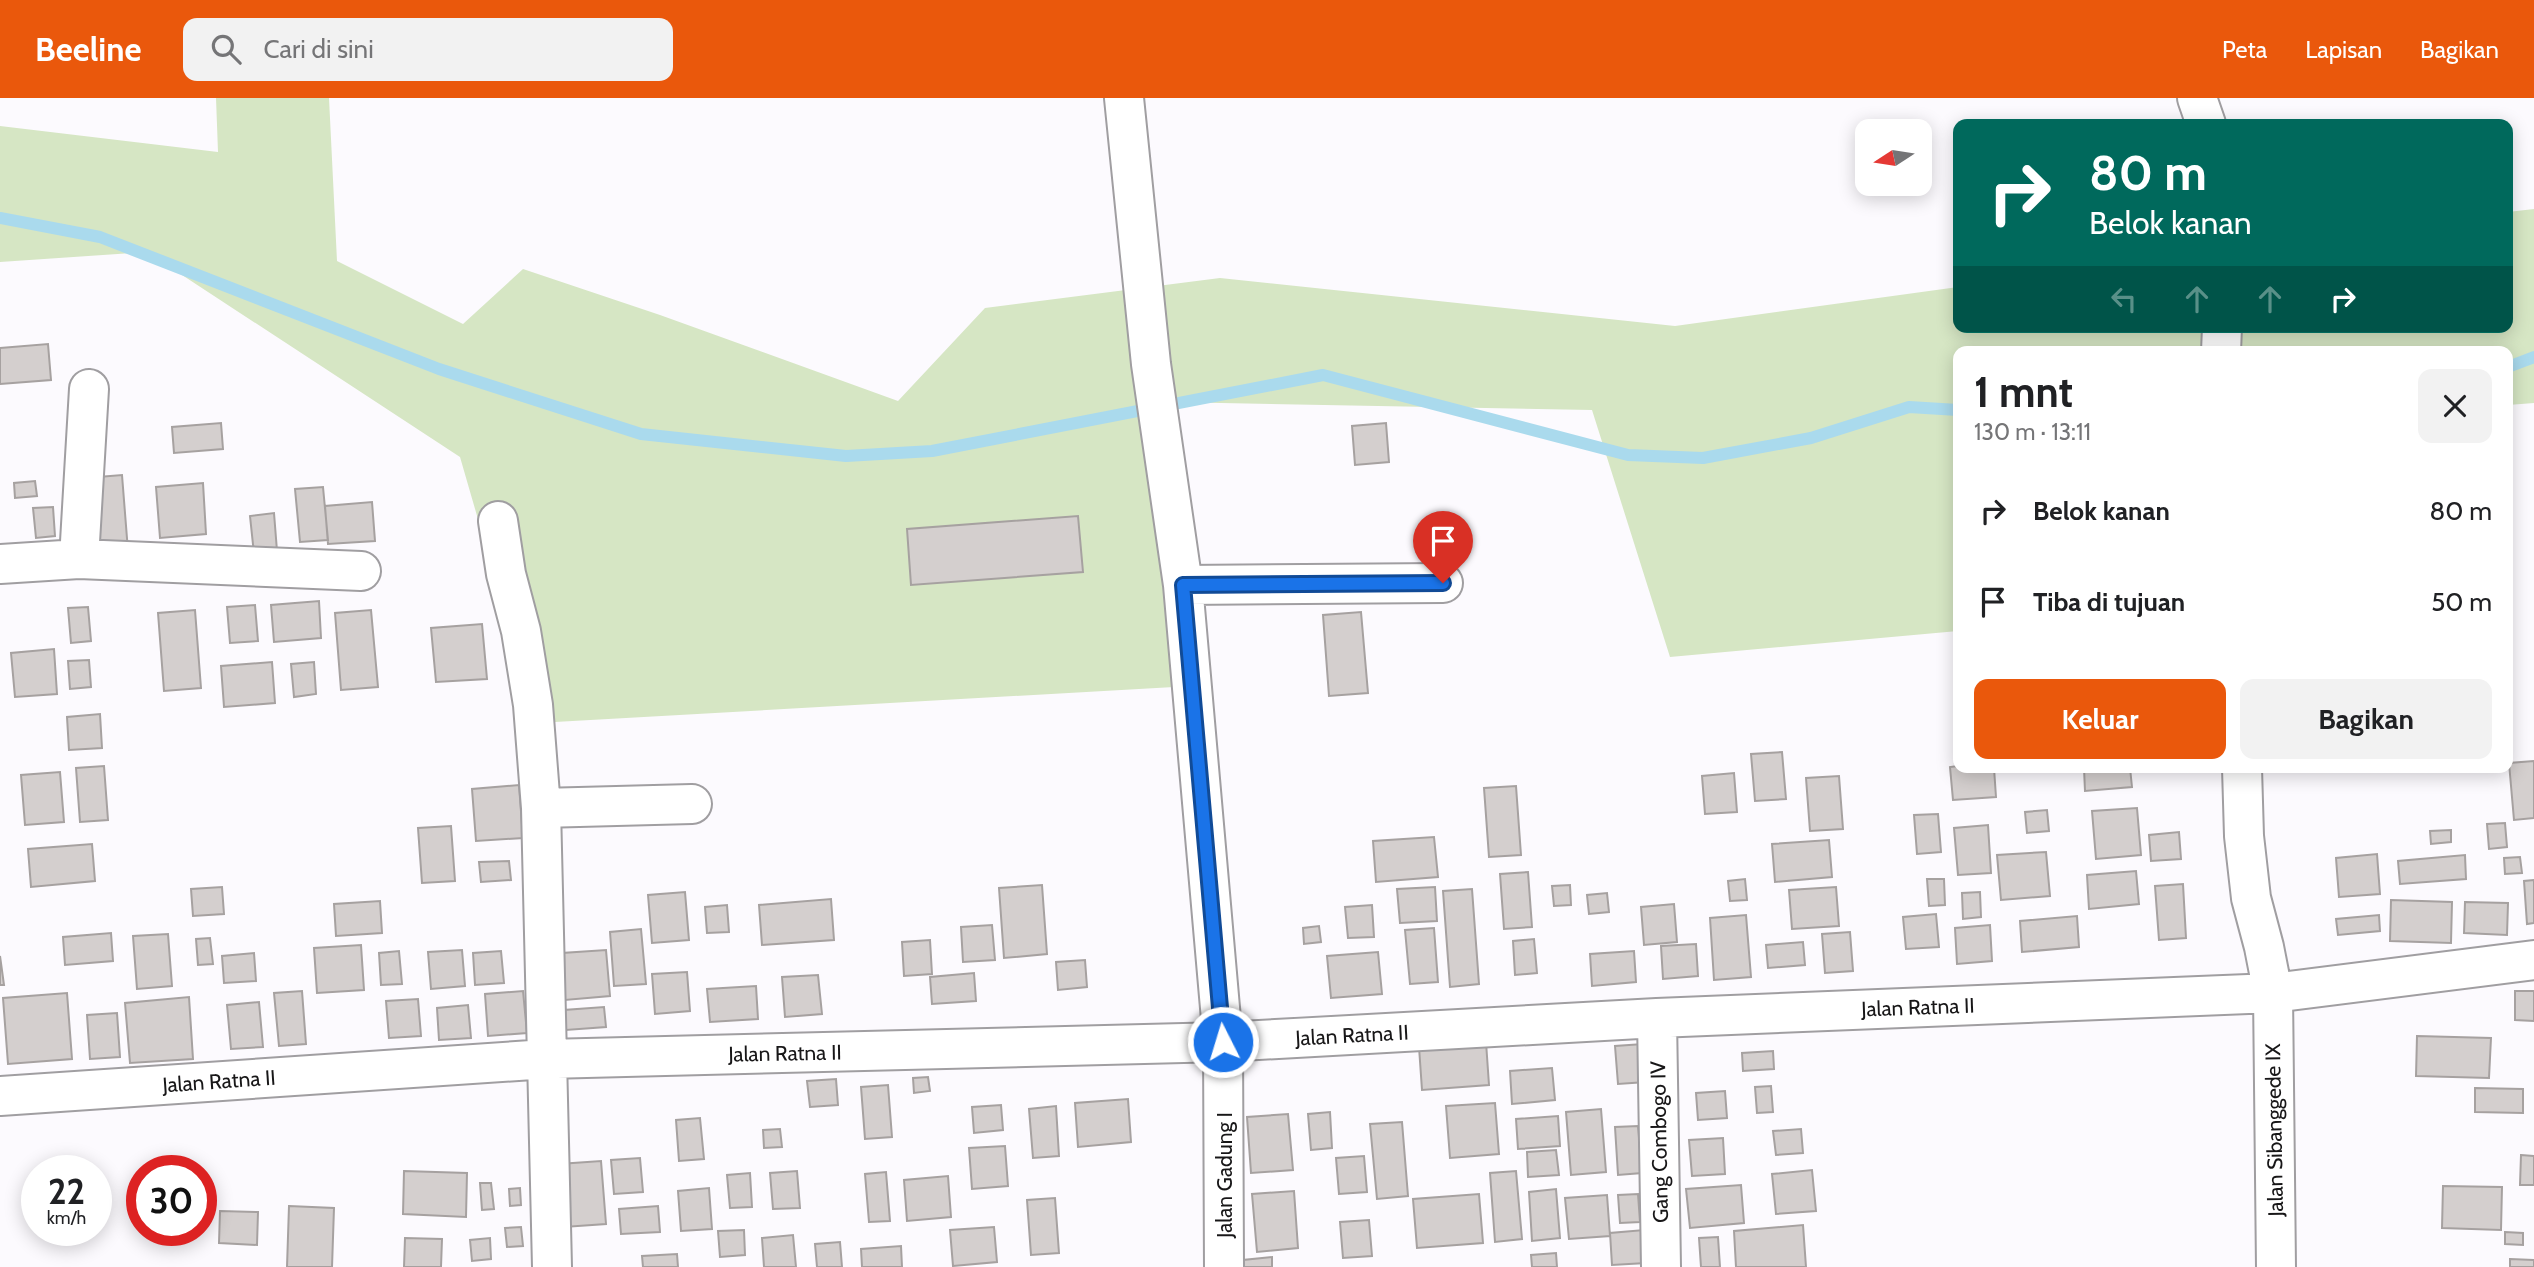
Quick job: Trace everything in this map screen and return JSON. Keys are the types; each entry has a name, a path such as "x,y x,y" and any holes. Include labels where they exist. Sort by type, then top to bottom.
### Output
{"street":[{"name":"Jalan Gadung I","path":"1124,98 1151,364 1183,585 1223,1042 1224,1267"},
{"path":"2197,98 2204,119"},
{"path":"79,559 89,389"},
{"path":"498,521 533,705 541,808 552,1267"},
{"path":"0,564 79,559 361,571"},
{"path":"1183,585 1443,583"},
{"name":"Jalan Sibanggede IX","path":"2242,773 2244,836 2251,898 2273,993 2276,1267"},
{"path":"541,808 692,804"},
{"name":"Jalan Ratna II","path":"0,1096 548,1059 1223,1042 1657,1018 2273,993 2534,960"},
{"name":"Gang Combogo IV","path":"1657,1018 1661,1267"}],"green space":[{"path":"216,98 329,98 337,261 463,324 523,269 898,401 985,308 1220,278 1675,326 1953,288 1953,333 2513,333 2513,211 2534,209 2534,403 2513,405 2513,346 1953,346 1953,631 1670,657 1592,410 1170,402 1174,687 537,723 460,457 147,252 0,262 0,126 218,152"}],"building":[{"path":"48,344 51,380 0,384 0,348"},
{"path":"221,423 223,449 174,453 172,427"},
{"path":"1386,423 1389,462 1355,465 1352,426"},
{"path":"122,475 128,551 92,553 86,478"},
{"path":"35,481 37,496 15,498 14,483"},
{"path":"203,483 206,534 160,538 156,487"},
{"path":"323,487 328,540 300,542 295,489"},
{"path":"372,502 375,541 328,544 325,506"},
{"path":"53,507 55,536 36,538 33,508"},
{"path":"274,513 277,551 254,554 250,516"},
{"path":"1078,516 1083,572 911,585 907,529"},
{"path":"319,601 321,638 274,642 271,605"},
{"path":"255,605 258,641 230,643 227,607"},
{"path":"88,607 91,641 71,643 68,608"},
{"path":"195,610 201,688 164,691 158,613"},
{"path":"371,610 378,687 341,690 335,613"},
{"path":"1361,612 1368,693 1329,696 1323,615"},
{"path":"482,624 487,679 436,682 431,628"},
{"path":"54,649 57,694 15,697 11,653"},
{"path":"89,660 91,687 70,689 68,661"},
{"path":"272,662 275,703 224,707 221,666"},
{"path":"314,662 316,694 294,697 291,664"},
{"path":"100,714 102,748 69,750 67,717"},
{"path":"1782,752 1786,799 1755,801 1751,754"},
{"path":"2534,761 2534,818 2514,820 2510,773 2513,773 2513,763"},
{"path":"104,766 108,820 80,822 76,768"},
{"path":"1950,767 1953,767 1953,773 1994,773 1996,797 1953,800"},
{"path":"60,772 64,822 25,825 21,775"},
{"path":"1734,773 1737,812 1705,814 1702,776"},
{"path":"2084,773 2131,773 2132,787 2085,791"},
{"path":"1839,776 1843,829 1810,831 1806,778"},
{"path":"519,785 523,838 476,841 472,789"},
{"path":"1516,786 1521,855 1489,857 1484,788"},
{"path":"2137,808 2141,855 2096,859 2092,811"},
{"path":"2047,810 2049,831 2027,833 2025,812"},
{"path":"1938,814 1941,852 1917,854 1914,815"},
{"path":"2505,823 2507,847 2489,849 2487,824"},
{"path":"1988,825 1991,873 1958,875 1954,828"},
{"path":"451,826 455,881 422,883 418,828"},
{"path":"2451,830 2451,842 2431,844 2430,831"},
{"path":"2179,832 2181,859 2151,861 2149,835"},
{"path":"1434,837 1438,877 1376,882 1373,841"},
{"path":"1829,840 1832,877 1775,882 1772,844"},
{"path":"92,844 95,881 31,887 28,849"},
{"path":"2046,852 2050,896 2001,900 1997,855"},
{"path":"2377,854 2380,894 2339,897 2336,858"},
{"path":"2465,855 2466,879 2400,884 2398,861"},
{"path":"2520,857 2522,873 2505,874 2504,858"},
{"path":"509,861 511,880 481,882 479,862"},
{"path":"2136,871 2139,904 2089,909 2087,875"},
{"path":"1528,872 1532,927 1504,929 1500,874"},
{"path":"1745,879 1747,900 1730,901 1728,881"},
{"path":"1927,879 1944,879 1945,905 1929,906"},
{"path":"2534,880 2534,923 2527,924 2524,881"},
{"path":"2183,884 2186,938 2159,940 2155,886"},
{"path":"1042,885 1047,954 1004,958 999,888"},
{"path":"1570,885 1571,905 1554,906 1552,886"},
{"path":"222,887 224,914 193,916 191,889"},
{"path":"1435,887 1437,921 1400,923 1397,889"},
{"path":"1836,887 1839,926 1792,929 1789,890"},
{"path":"1472,889 1479,984 1450,987 1443,891"},
{"path":"685,892 689,940 652,943 648,895"},
{"path":"1980,892 1981,917 1963,919 1962,893"},
{"path":"1607,893 1609,912 1589,914 1587,895"},
{"path":"831,899 834,940 762,945 759,905"},
{"path":"2391,900 2452,902 2451,943 2390,941"},
{"path":"380,901 382,933 336,936 334,904"},
{"path":"2465,902 2508,903 2507,935 2464,933"},
{"path":"1674,904 1677,942 1644,945 1641,907"},
{"path":"727,905 729,932 707,933 705,907"},
{"path":"1372,905 1374,937 1348,938 1345,907"},
{"path":"1936,914 1939,947 1906,949 1903,917"},
{"path":"1746,915 1751,977 1714,980 1710,918"},
{"path":"2379,915 2380,931 2338,935 2336,919"},
{"path":"2077,916 2079,947 2022,952 2020,921"},
{"path":"992,925 995,960 963,962 961,927"},
{"path":"1990,925 1992,961 1957,964 1955,928"},
{"path":"1319,926 1321,942 1304,944 1303,928"},
{"path":"1434,928 1438,982 1410,984 1405,930"},
{"path":"641,929 646,984 614,986 610,932"},
{"path":"1850,932 1853,971 1825,973 1822,934"},
{"path":"111,933 113,961 65,965 63,937"},
{"path":"168,934 172,986 137,989 133,936"},
{"path":"210,938 213,964 198,965 196,939"},
{"path":"1534,939 1537,973 1515,975 1513,941"},
{"path":"930,940 932,974 904,976 902,942"},
{"path":"1803,942 1805,965 1768,968 1766,945"},
{"path":"1696,944 1698,976 1663,979 1661,946"},
{"path":"361,945 364,990 317,993 314,948"},
{"path":"462,950 465,986 431,989 428,952"},
{"path":"606,950 610,996 565,1000 562,953"},
{"path":"399,951 402,984 381,985 379,953"},
{"path":"501,951 504,983 475,985 473,953"},
{"path":"1634,951 1636,982 1592,986 1590,954"},
{"path":"1378,952 1382,994 1331,998 1327,956"},
{"path":"254,953 256,981 224,983 222,956"},
{"path":"0,956 4,985 0,985"},
{"path":"1085,960 1087,987 1058,990 1056,962"},
{"path":"687,972 690,1011 655,1014 652,974"},
{"path":"974,973 976,1001 932,1004 930,977"},
{"path":"818,975 822,1014 785,1017 782,977"},
{"path":"756,986 758,1019 710,1022 707,989"},
{"path":"302,991 306,1044 279,1046 274,993"},
{"path":"523,991 527,1033 488,1036 485,994"},
{"path":"2515,991 2534,991 2534,1021 2515,1020"},
{"path":"67,993 72,1059 8,1064 3,998"},
{"path":"189,997 193,1059 130,1063 125,1003"},
{"path":"418,999 421,1036 389,1038 386,1001"},
{"path":"259,1002 263,1047 231,1049 227,1005"},
{"path":"468,1005 471,1038 439,1040 437,1008"},
{"path":"604,1007 606,1027 566,1030 564,1010"},
{"path":"117,1013 120,1057 90,1059 87,1015"},
{"path":"2417,1036 2491,1038 2489,1078 2416,1076"},
{"path":"1486,1042 1489,1085 1422,1090 1419,1047"},
{"path":"1643,1044 1646,1082 1618,1084 1615,1046"},
{"path":"1773,1051 1774,1069 1743,1071 1742,1053"},
{"path":"1552,1068 1555,1100 1512,1104 1510,1071"},
{"path":"928,1077 930,1091 914,1093 913,1078"},
{"path":"836,1079 838,1105 810,1107 807,1081"},
{"path":"888,1085 892,1137 865,1139 861,1087"},
{"path":"1771,1086 1773,1112 1757,1113 1755,1087"},
{"path":"2475,1088 2523,1089 2523,1113 2475,1112"},
{"path":"1725,1091 1727,1118 1698,1120 1696,1093"},
{"path":"1128,1099 1131,1142 1078,1147 1075,1103"},
{"path":"1495,1103 1499,1154 1450,1158 1446,1106"},
{"path":"1001,1105 1003,1130 974,1133 972,1107"},
{"path":"1056,1106 1059,1156 1033,1158 1029,1109"},
{"path":"1601,1109 1606,1172 1571,1175 1566,1112"},
{"path":"1330,1112 1332,1148 1311,1150 1308,1114"},
{"path":"1288,1114 1293,1170 1251,1173 1247,1117"},
{"path":"1558,1116 1560,1146 1518,1149 1516,1119"},
{"path":"700,1118 704,1159 679,1161 676,1120"},
{"path":"1402,1122 1408,1196 1377,1199 1370,1124"},
{"path":"1638,1126 1642,1173 1618,1175 1615,1127"},
{"path":"780,1129 782,1147 764,1148 763,1130"},
{"path":"1801,1129 1803,1153 1776,1155 1773,1131"},
{"path":"1723,1138 1725,1174 1692,1176 1689,1140"},
{"path":"1005,1146 1008,1186 972,1189 969,1148"},
{"path":"1556,1150 1559,1175 1528,1177 1527,1152"},
{"path":"2521,1155 2534,1156 2534,1185 2520,1185"},
{"path":"1364,1156 1367,1192 1339,1194 1336,1158"},
{"path":"640,1158 643,1192 614,1194 611,1160"},
{"path":"601,1161 606,1224 564,1227 559,1164"},
{"path":"1812,1170 1816,1211 1776,1214 1772,1174"},
{"path":"404,1171 467,1173 466,1217 403,1214"},
{"path":"797,1171 800,1208 773,1209 770,1173"},
{"path":"1516,1171 1522,1239 1495,1242 1490,1173"},
{"path":"886,1172 890,1221 869,1222 865,1174"},
{"path":"750,1173 752,1207 730,1208 727,1175"},
{"path":"948,1176 951,1217 907,1221 904,1180"},
{"path":"480,1183 491,1183 494,1209 482,1210"},
{"path":"1741,1185 1744,1223 1690,1228 1686,1189"},
{"path":"2443,1186 2502,1187 2501,1230 2442,1228"},
{"path":"520,1188 521,1205 510,1206 509,1189"},
{"path":"709,1188 712,1229 681,1231 678,1191"},
{"path":"1556,1189 1560,1238 1532,1241 1529,1192"},
{"path":"1294,1191 1298,1248 1257,1252 1252,1194"},
{"path":"1479,1194 1483,1243 1417,1248 1413,1199"},
{"path":"1638,1194 1640,1222 1620,1223 1618,1195"},
{"path":"1607,1195 1610,1236 1569,1239 1565,1198"},
{"path":"1055,1198 1059,1253 1031,1255 1027,1200"},
{"path":"289,1206 334,1208 332,1267 287,1267"},
{"path":"658,1206 660,1232 621,1234 619,1209"},
{"path":"220,1211 258,1212 257,1245 219,1243"},
{"path":"1369,1220 1372,1256 1343,1258 1340,1222"},
{"path":"1803,1225 1806,1267 1736,1267 1734,1231"},
{"path":"521,1227 523,1246 507,1247 505,1228"},
{"path":"994,1227 997,1262 953,1266 950,1230"},
{"path":"744,1230 745,1255 720,1257 718,1231"},
{"path":"1644,1230 1646,1263 1612,1265 1610,1233"},
{"path":"2505,1232 2523,1233 2523,1245 2505,1244"},
{"path":"793,1235 796,1267 764,1267 762,1238"},
{"path":"1718,1237 1720,1267 1701,1267 1699,1238"},
{"path":"405,1238 442,1239 441,1267 404,1267"},
{"path":"490,1238 491,1259 472,1261 470,1240"},
{"path":"840,1242 842,1267 817,1267 815,1244"},
{"path":"901,1246 902,1267 862,1267 861,1249"},
{"path":"1556,1253 1557,1267 1532,1267 1531,1255"},
{"path":"677,1254 678,1267 643,1267 642,1256"},
{"path":"1272,1257 1272,1267 1243,1267 1243,1260"},
{"path":"2510,1259 2534,1260 2534,1267 2510,1267"}],"waterway":[{"path":"0,218 100,237 439,369 641,434 846,456 932,451 1323,375 1628,455 1703,458 1811,438 1909,407 1953,410"},
{"path":"2513,365 2534,357"}],"route":[{"path":"1223,1042 1183,585 1443,583"}]}
